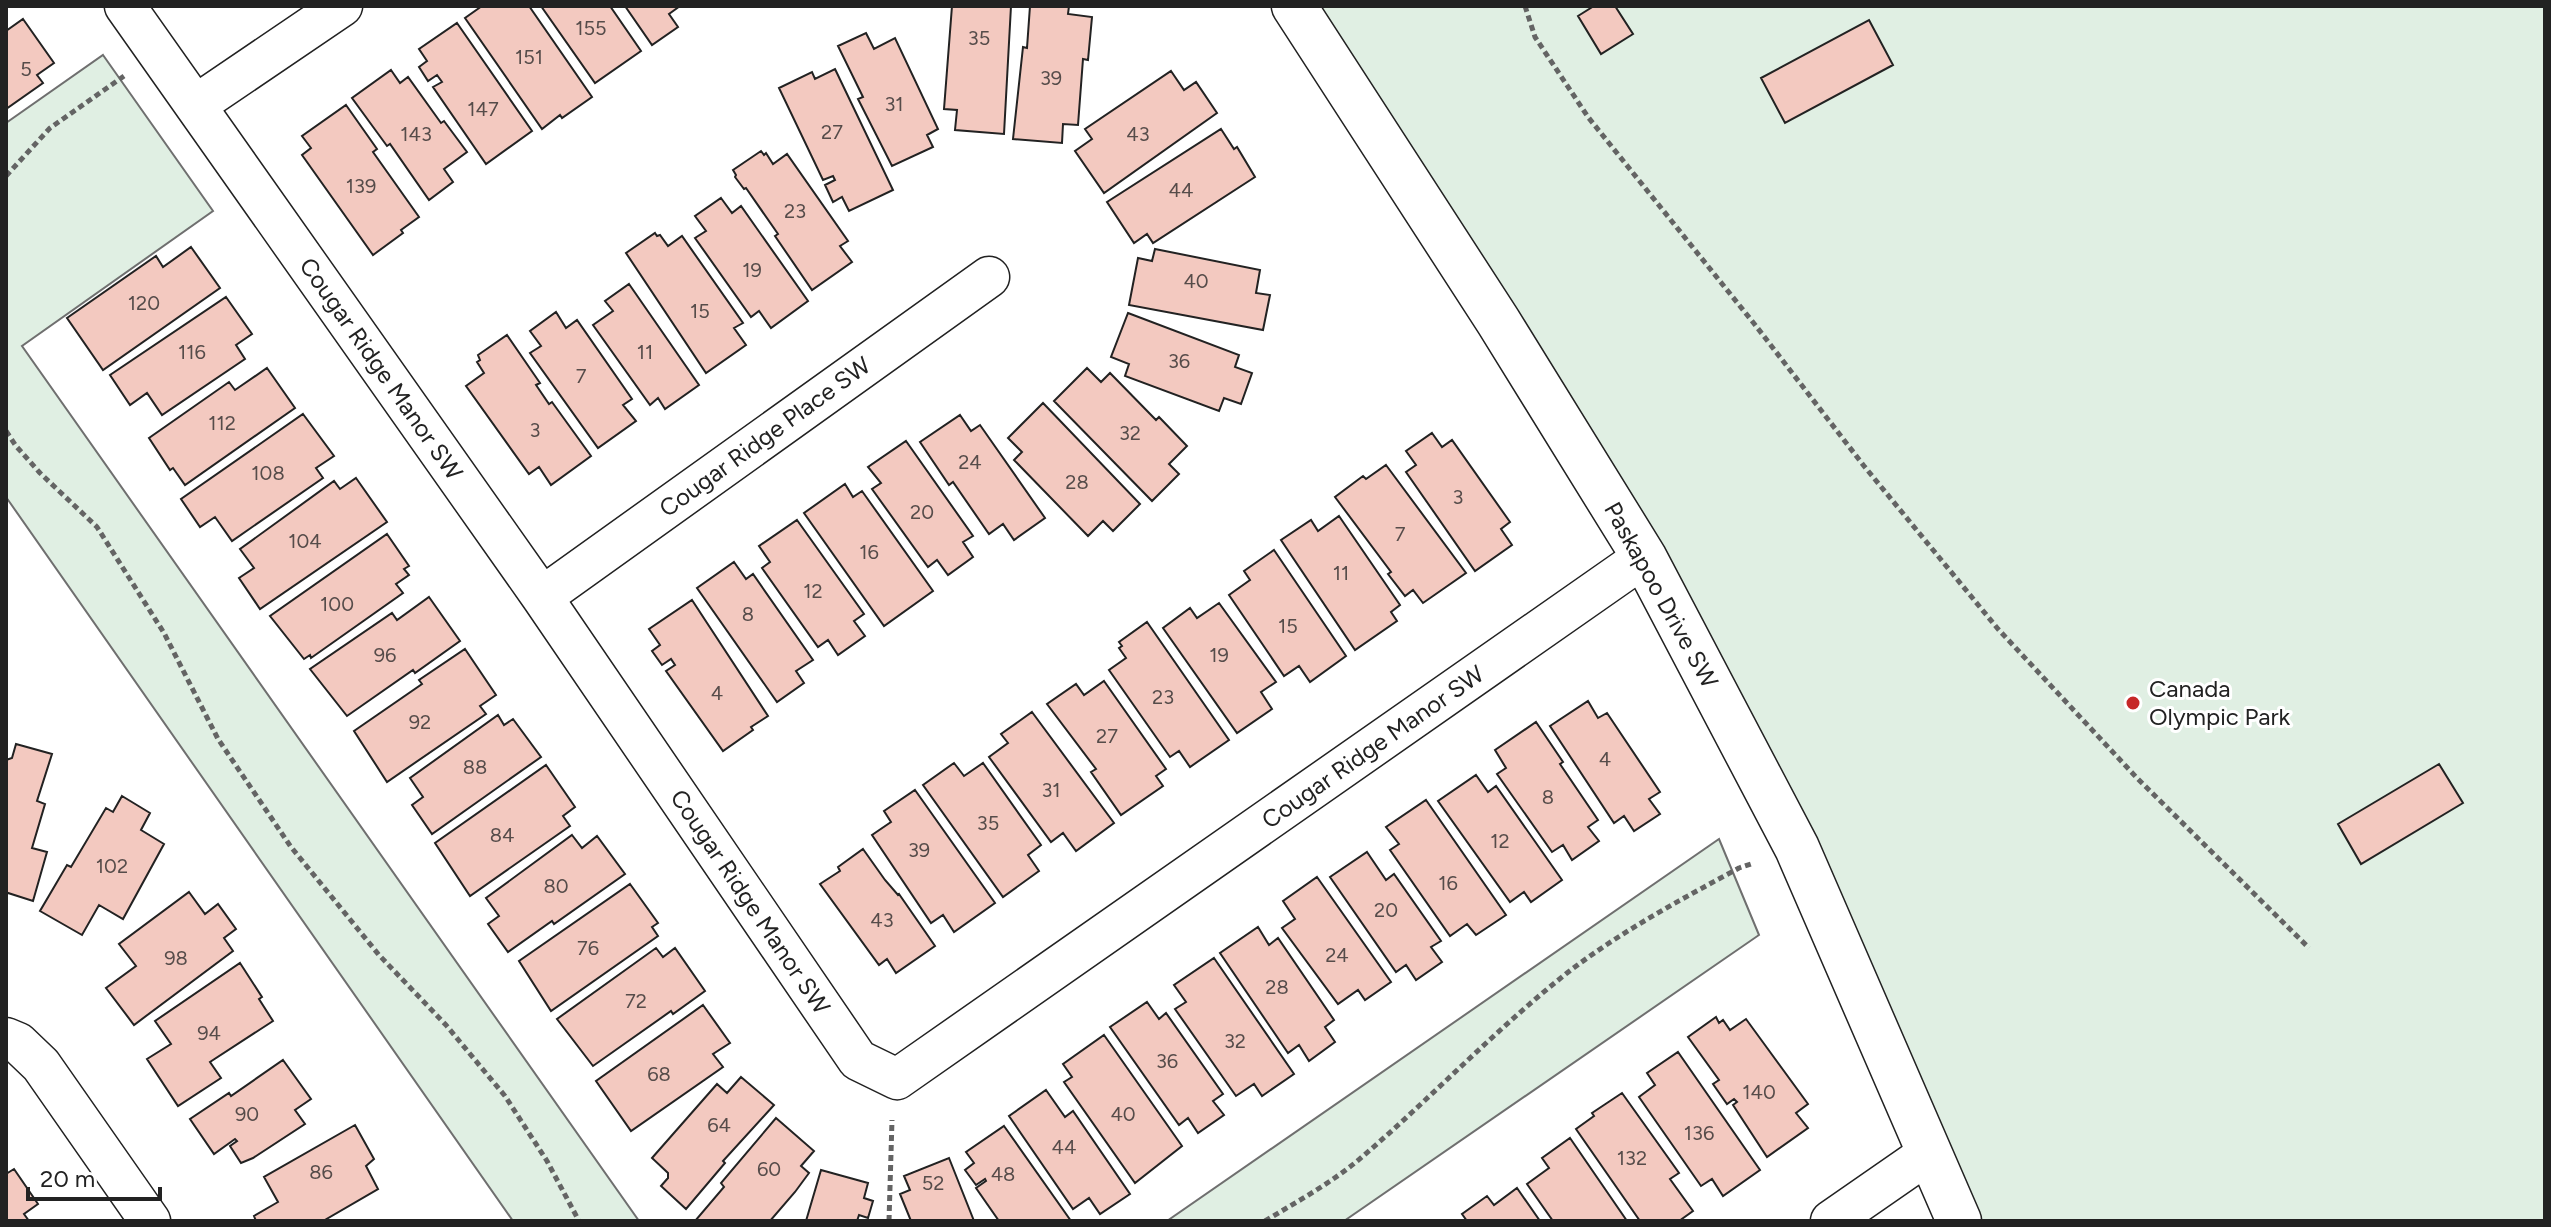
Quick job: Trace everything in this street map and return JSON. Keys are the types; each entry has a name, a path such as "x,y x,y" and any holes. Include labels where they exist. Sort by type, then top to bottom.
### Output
{"street":[{"name":"Cougar Ridge Manor SW","path":"125,6 542,597 858,1060 897,1079 1644,557"},
{"path":"196,105 342,6"},
{"name":"Paskapoo Drive SW","path":"1294,6 1498,321 1644,557 1797,848 1959,1221"},
{"name":"Cougar Ridge Place SW","path":"542,597 989,277"},
{"path":"6,1038 18,1043 41,1065 150,1221"},
{"path":"1831,1221 1929,1153"}],"path":[{"path":"1525,6 1535,37 1588,117 1864,466 1998,629 2137,778 2309,948"},
{"path":"6,176 50,128 125,75"},
{"path":"6,431 40,473 97,527 164,633 218,739 291,847 379,955 446,1025 505,1096 547,1161 579,1221"},
{"path":"1265,1221 1360,1158 1481,1046 1567,973 1601,949 1650,917 1739,868 1797,848"},
{"path":"889,1221 891,1126 897,1079"}],"green space":[{"name":"Canada Olympic Park","path":"1294,6 2545,6 2545,1221 1959,1221 1797,848"},
{"path":"103,55 213,211 22,346 639,1221 513,1221 6,497 6,123"},
{"path":"1719,839 1759,935 1344,1221 1167,1221"}],"building":[{"path":"482,6 529,6 592,97 542,129 465,18"},
{"path":"541,6 610,6 641,51 595,83"},
{"path":"625,6 680,6 669,14 678,27 652,45"},
{"path":"952,6 1011,6 1004,134 955,130 957,110 944,109"},
{"path":"1030,6 1069,6 1068,14 1092,17 1088,60 1083,59 1078,125 1063,124 1062,143 1013,139"},
{"path":"1594,6 1615,6 1633,34 1601,54 1578,16"},
{"path":"23,19 54,63 37,75 43,83 6,109 6,31"},
{"path":"1869,20 1893,65 1785,123 1761,78"},
{"path":"457,23 532,131 486,164 433,87 442,82 437,75 428,81 419,67 427,61 419,49"},
{"path":"866,33 874,49 895,38 938,129 927,135 933,147 892,166 858,99 863,97 838,46"},
{"path":"835,69 893,190 849,211 842,197 833,202 825,185 835,180 833,176 823,180 779,88 812,72 815,79"},
{"path":"391,70 400,83 408,77 441,123 444,121 467,152 444,169 453,182 429,200 390,144 387,146 352,98"},
{"path":"1171,71 1184,90 1196,82 1217,113 1104,193 1075,151 1092,139 1085,129"},
{"path":"346,105 377,149 373,152 419,217 373,255 302,155 311,148 302,136"},
{"path":"1221,129 1234,149 1237,147 1255,177 1153,243 1147,234 1134,243 1107,202"},
{"path":"761,151 773,164 787,154 848,241 840,246 852,262 812,290 775,236 778,234 735,177 733,170"},
{"path":"721,198 732,213 741,206 808,301 771,328 759,311 751,317 695,238 706,231 695,216"},
{"path":"655,233 668,246 682,236 743,323 734,328 746,345 706,373 626,253"},
{"path":"191,247 220,288 103,370 67,318 156,256 163,267"},
{"path":"1155,249 1260,270 1256,293 1270,295 1263,330 1129,305 1138,258 1152,261"},
{"path":"629,284 699,385 665,409 658,398 650,405 593,325 613,311 605,301"},
{"path":"226,297 252,334 236,345 245,359 162,415 147,393 130,405 110,375"},
{"path":"556,312 566,328 577,320 632,399 623,405 636,421 598,448 530,353 541,346 530,331"},
{"path":"1128,313 1239,355 1235,367 1252,373 1241,404 1224,398 1219,411 1125,376 1129,364 1111,357"},
{"path":"507,335 540,383 536,385 549,404 552,402 591,456 551,485 539,467 529,474 466,386 484,373 477,362 480,360 478,355"},
{"path":"267,368 295,408 185,485 173,468 170,470 149,438 229,382 235,390"},
{"path":"1087,368 1101,382 1110,373 1156,420 1159,417 1187,446 1169,464 1179,474 1152,501 1054,401"},
{"path":"1043,403 1140,504 1113,531 1103,521 1088,536 1014,460 1022,452 1008,438"},
{"path":"303,414 334,456 316,468 323,478 232,541 215,517 200,527 181,499"},
{"path":"960,415 971,431 980,425 1045,518 1014,540 1003,524 989,534 953,482 949,485 920,442"},
{"path":"1432,433 1442,447 1452,440 1510,522 1501,529 1512,545 1475,571 1406,472 1416,465 1406,451"},
{"path":"906,441 973,536 963,542 973,557 948,575 937,560 928,567 872,489 881,483 868,467"},
{"path":"1386,465 1466,573 1423,603 1413,590 1405,596 1388,574 1391,572 1335,497 1363,476 1366,479"},
{"path":"356,478 387,522 260,609 239,578 254,568 240,549 334,481 340,489"},
{"path":"845,484 853,497 862,491 933,591 884,626 804,513"},
{"path":"1339,516 1400,605 1391,612 1397,621 1355,650 1281,540 1311,520 1318,531"},
{"path":"797,520 864,614 854,621 865,636 838,655 828,640 818,647 762,568 770,562 759,546"},
{"path":"387,534 409,566 404,569 409,575 396,584 403,593 311,658 310,655 304,659 270,616"},
{"path":"1274,550 1346,656 1310,682 1299,666 1284,676 1229,595 1250,580 1244,571"},
{"path":"734,562 746,579 753,574 813,660 796,671 804,683 777,702 697,588"},
{"path":"429,597 460,641 347,716 310,669 392,613 397,620"},
{"path":"692,600 768,716 723,751 666,671 675,665 671,659 662,665 652,651 660,645 649,629"},
{"path":"1219,603 1276,682 1261,692 1272,709 1237,733 1163,628 1190,608 1197,618"},
{"path":"1147,622 1229,740 1190,767 1179,751 1170,757 1109,670 1126,658 1119,648 1122,646 1119,642"},
{"path":"465,649 496,695 480,706 486,714 387,782 354,731 422,684 419,680"},
{"path":"1104,681 1166,769 1156,776 1163,786 1121,815 1091,772 1096,769 1047,704 1076,684 1084,695"},
{"path":"1588,701 1598,718 1607,713 1660,792 1649,799 1660,814 1634,831 1624,816 1614,823 1550,726"},
{"path":"1032,712 1114,823 1076,851 1063,833 1051,842 989,757 1008,743 1001,734"},
{"path":"498,715 504,725 513,719 541,757 432,834 412,805 423,797 410,778"},
{"path":"1536,722 1598,820 1588,827 1599,841 1572,860 1563,845 1552,852 1497,774 1506,768 1495,750"},
{"path":"16,744 52,754 37,801 45,804 32,848 47,852 33,901 6,895 6,760 12,758"},
{"path":"954,763 964,776 983,763 1041,845 1028,855 1039,871 1003,897 923,785"},
{"path":"2439,764 2463,803 2361,864 2338,824"},
{"path":"546,765 575,807 563,816 570,826 470,896 435,843"},
{"path":"1476,775 1488,792 1496,786 1562,880 1531,902 1524,892 1510,902 1438,801"},
{"path":"915,790 995,903 954,932 943,915 931,923 872,835 891,822 884,811"},
{"path":"122,796 150,813 141,830 164,844 123,919 99,905 82,935 40,911 106,808 113,812"},
{"path":"1426,800 1506,915 1476,935 1467,924 1450,936 1390,850 1399,844 1386,827"},
{"path":"572,835 582,848 597,836 625,874 508,952 488,924 499,916 486,898"},
{"path":"863,849 935,946 896,973 887,959 879,965 820,884 840,871 838,867"},
{"path":"1367,852 1386,880 1394,874 1441,941 1431,947 1442,962 1416,980 1406,965 1396,972 1330,877"},
{"path":"1317,877 1391,982 1365,1000 1358,990 1338,1004 1282,928 1295,919 1283,901"},
{"path":"630,884 658,923 652,927 658,936 551,1011 519,961"},
{"path":"189,892 205,914 218,904 236,929 224,938 233,951 134,1025 106,988 136,966 119,944"},
{"path":"1258,927 1269,945 1278,938 1334,1020 1325,1027 1335,1042 1309,1061 1299,1045 1288,1053 1220,953"},
{"path":"656,948 663,957 675,948 705,991 593,1066 557,1019"},
{"path":"1214,958 1294,1074 1262,1096 1254,1084 1236,1096 1175,1009 1186,1002 1174,985"},
{"path":"240,963 273,1021 210,1062 221,1078 178,1106 147,1059 171,1044 155,1021"},
{"path":"1147,1002 1159,1019 1166,1013 1223,1094 1213,1101 1224,1115 1198,1133 1188,1118 1179,1125 1110,1027"},
{"path":"703,1005 730,1043 713,1054 723,1067 631,1131 596,1081"},
{"path":"1716,1017 1719,1023 1723,1020 1730,1030 1746,1019 1808,1104 1796,1113 1808,1128 1767,1157 1733,1105 1737,1102 1734,1099 1727,1104 1713,1084 1719,1080 1688,1037"},
{"path":"1104,1035 1182,1146 1135,1183 1064,1082 1072,1077 1063,1064"},
{"path":"1678,1052 1760,1170 1723,1196 1712,1179 1701,1186 1639,1097 1655,1085 1647,1073"},
{"path":"283,1060 311,1099 295,1110 305,1124 241,1163 230,1146 237,1141 235,1139 214,1154 190,1119 229,1093 231,1096"},
{"path":"741,1077 774,1105 723,1161 725,1163 686,1209 661,1186 668,1173 652,1158 717,1084 727,1093"},
{"path":"1046,1090 1065,1117 1073,1111 1130,1194 1100,1214 1089,1198 1073,1209 1009,1116"},
{"path":"1622,1093 1679,1173 1670,1179 1693,1211 1679,1221 1640,1221 1576,1129 1594,1116 1592,1113"},
{"path":"776,1118 814,1151 801,1166 809,1173 795,1192 770,1221 695,1221 724,1187 721,1183"},
{"path":"355,1125 374,1159 366,1166 378,1189 323,1221 256,1221 254,1216 278,1202 264,1177"},
{"path":"1004,1126 1071,1221 999,1221 976,1188 985,1179 976,1185 965,1170 974,1163 966,1152"},
{"path":"1570,1138 1627,1221 1553,1221 1527,1184 1549,1168 1542,1158"},
{"path":"949,1158 974,1221 911,1221 900,1194 910,1190 904,1176"},
{"path":"14,1169 38,1204 24,1214 29,1221 6,1221 6,1174"},
{"path":"821,1170 868,1183 864,1198 873,1201 868,1218 859,1215 857,1221 806,1221"},
{"path":"1517,1188 1540,1221 1467,1221 1462,1214 1487,1196 1494,1205"}],"place":[{"name":"Canada Olympic Park","path":"2133,703"}]}
